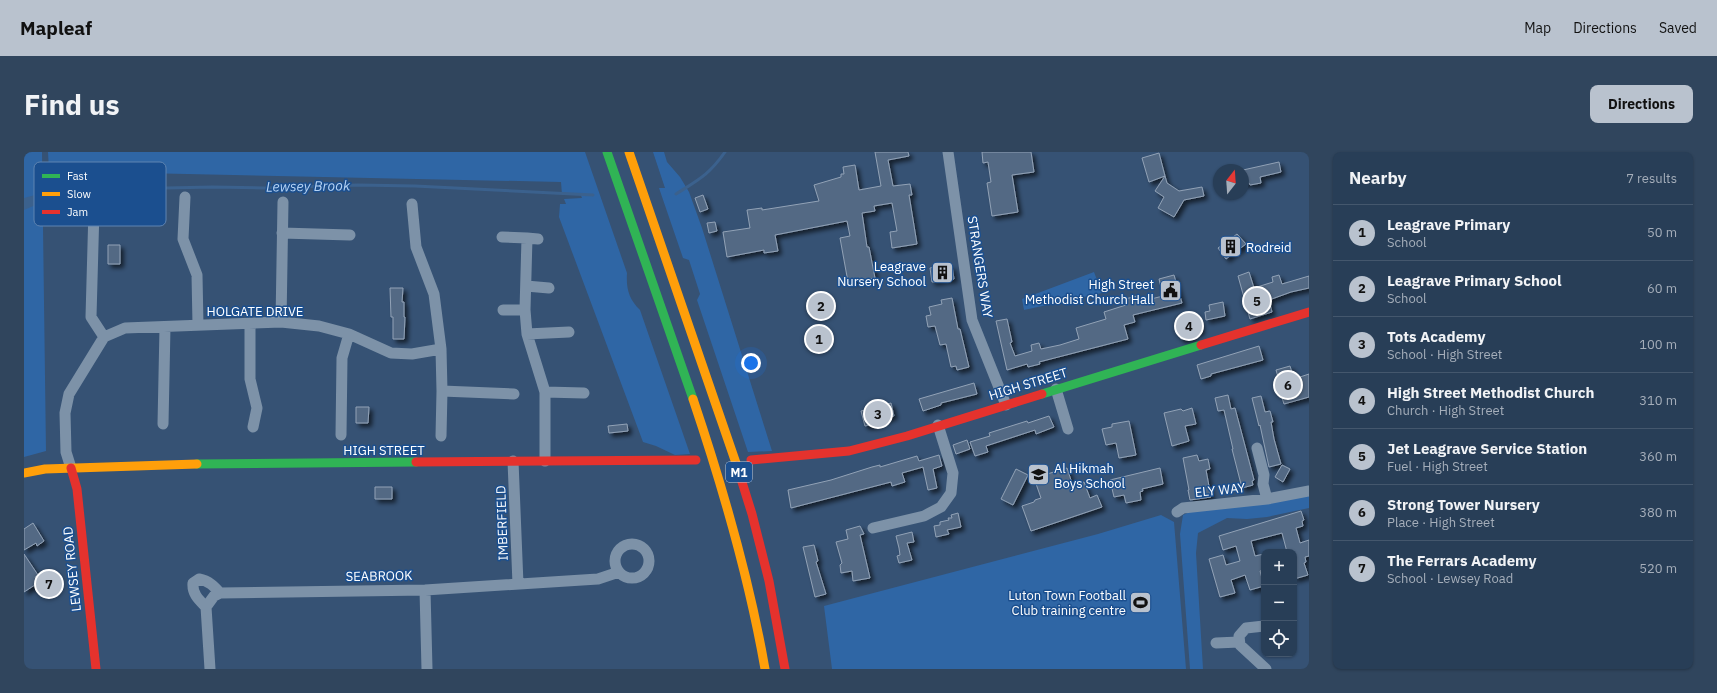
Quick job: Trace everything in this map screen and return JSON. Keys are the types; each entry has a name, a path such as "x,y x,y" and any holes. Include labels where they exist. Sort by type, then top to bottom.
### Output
{"main road":[{"name":"M1","path":"607,152 728,504 748,584 764,669"},
{"name":"M1","path":"629,152 729,439 750,506 769,581 786,669"},
{"name":"HIGH STREET","path":"751,460 849,451 938,426 1309,312"},
{"name":"HIGH STREET","path":"24,473 45,469 163,464 696,460"},
{"name":"LEWSEY ROAD","path":"71,468 77,490 96,669"}],"street":[{"name":"STRANGERS WAY","path":"948,152 972,320 1006,405"},
{"path":"184,197 183,238 198,275 198,325"},
{"path":"281,322 283,202"},
{"path":"412,204 416,247 434,294 441,349 441,436"},
{"path":"71,468 66,452 65,413 69,394 104,337 91,317 94,226"},
{"path":"282,233 350,235"},
{"path":"502,237 532,239 526,286 525,310 527,334 545,392 545,461"},
{"path":"526,286 549,288"},
{"path":"503,310 525,310"},
{"name":"HOLGATE DRIVE","path":"104,337 125,328 281,322 319,326 349,334 391,353 412,354 441,349"},
{"path":"250,324 250,379 257,408 253,427"},
{"path":"163,424 165,327"},
{"path":"527,334 569,332"},
{"path":"341,435 342,358 349,334"},
{"path":"1056,389 1068,429"},
{"path":"442,391 514,394"},
{"path":"545,392 584,393"},
{"path":"872,528 924,516 941,507 951,493 953,473 938,426"},
{"name":"ELY WAY","path":"1257,448 1264,474 1263,484 1267,499"},
{"name":"IMBERFIELD","path":"513,461 518,584"},
{"name":"ELY WAY","path":"1177,512 1183,508 1267,499 1309,491"},
{"name":"SEABROOK","path":"220,593 425,590 598,579 619,572"},
{"path":"206,607 195,596 192,588 193,583 199,579 206,580 220,593 214,596 206,607 210,669"},
{"path":"425,590 427,669"},
{"path":"1261,626 1246,628 1239,636 1239,642 1240,645 1266,669"},
{"path":"1216,643 1239,642"}],"shaded area":[{"path":"24,152 42,152 42,162 34,162 34,226 43,226 46,451 24,457"},
{"path":"48,152 585,152 627,273 629,293 633,302 640,310 690,454 675,455 643,442 559,217 560,204 566,204 564,199 582,198 580,193 562,195 561,182 166,174 166,162 49,162"},
{"path":"653,152 664,152 667,162 680,177 689,192 702,228 772,451 748,452 697,300 700,294 689,260 683,258 659,188 665,188"},
{"path":"34,195 34,206 24,210 24,198"},
{"path":"1094,272 1102,293 1024,310 1022,299"},
{"path":"1309,492 1309,508 1267,517 1247,519 1227,518 1198,533 1196,553 1203,669 1190,669 1180,534 1183,515 1194,510"},
{"path":"1161,515 1174,522 1186,669 832,669 824,606 1098,534"}],"building":[{"path":"875,152 908,152 909,156 888,160 893,186 910,184 912,195 909,195 917,244 892,248 890,232 897,231 892,203 874,206 875,211 862,213 867,247 869,247 875,278 848,282 840,238 850,236 847,221 775,235 778,251 764,253 764,250 727,257 723,232 750,228 747,210 762,208 762,210 819,201 814,185 841,177 841,174 844,174 843,167 855,165 859,190 881,186"},
{"path":"982,152 1031,152 1034,172 1012,175 1018,212 992,216 987,183 991,182 988,162 983,163"},
{"path":"1159,153 1165,176 1149,182 1142,158"},
{"path":"1279,162 1281,172 1260,177 1261,183 1250,185 1249,169"},
{"path":"1165,176 1167,183 1179,191 1202,187 1204,196 1184,200 1174,217 1158,208 1164,197 1155,191"},
{"path":"703,195 708,209 700,212 695,198"},
{"path":"715,222 717,231 709,233 707,223"},
{"name":"Rodreid","path":"1237,234 1246,244 1226,259 1218,248"},
{"path":"108,245 120,245 120,264 108,264"},
{"name":"Leagrave Nursery School","path":"939,266 940,268 952,266 954,279 932,282 930,268"},
{"path":"1249,272 1254,288 1273,282 1272,277 1279,275 1282,284 1309,276 1309,288 1291,292 1269,300 1272,312 1250,319 1238,276"},
{"path":"1174,275 1182,303 1133,315 1135,322 1124,325 1128,339 1039,362 1040,364 1028,367 1027,364 1007,370 996,321 1007,319 1012,342 1010,343 1015,356 1032,351 1031,345 1039,343 1041,349 1060,345 1079,339 1076,328 1106,319 1104,312 1126,305 1125,299 1137,296 1139,302 1163,296 1159,279"},
{"path":"390,288 403,288 402,302 404,302 405,317 404,339 393,339 393,317 391,317"},
{"path":"952,298 958,329 960,329 969,367 957,370 956,366 951,367 946,344 940,345 935,326 928,327 926,316 931,315 929,307 942,304 941,300"},
{"path":"1223,302 1225,316 1206,320 1205,312 1210,311 1209,305"},
{"path":"1190,316 1191,320 1199,319 1201,331 1192,333 1193,337 1181,339 1177,318"},
{"path":"1259,346 1263,360 1211,374 1211,376 1201,379 1197,365"},
{"path":"1290,366 1294,379 1309,374 1309,397 1284,404 1276,370"},
{"path":"974,383 977,394 941,403 941,405 923,411 919,399"},
{"path":"1228,395 1231,409 1235,408 1254,480 1252,481 1253,485 1242,488 1224,410 1218,411 1215,398"},
{"path":"1261,396 1265,412 1270,411 1273,422 1271,422 1274,439 1281,464 1269,467 1260,425 1259,426 1252,398"},
{"path":"891,403 894,416 873,421 874,424 865,426 861,411"},
{"path":"356,407 369,407 368,423 356,423"},
{"path":"1192,408 1196,424 1185,426 1189,441 1172,446 1164,413 1181,409 1183,411"},
{"path":"1049,416 1054,427 1036,434 1035,430 986,446 988,452 975,456 970,442 990,436 989,433"},
{"path":"1129,421 1136,455 1119,458 1116,443 1106,445 1102,429 1112,427 1112,424"},
{"path":"627,424 628,431 609,433 608,426"},
{"path":"967,440 970,449 956,454 953,445"},
{"path":"939,455 942,466 933,469 937,488 928,490 923,467 902,473 905,482 892,486 891,482 791,508 788,490 831,480 872,467 880,465 880,467 917,456 919,461"},
{"path":"1197,455 1199,461 1208,459 1210,469 1206,470 1211,497 1190,500 1183,458"},
{"path":"1282,465 1290,469 1283,482 1275,477"},
{"path":"1067,468 1073,486 1084,482 1090,498 1097,495 1102,507 1031,531 1022,506 1041,498 1034,478"},
{"path":"1160,468 1163,484 1142,489 1143,491 1140,492 1141,500 1126,503 1124,495 1114,497 1110,480"},
{"path":"1016,469 1028,475 1013,505 1001,499"},
{"path":"375,487 392,487 392,499 375,499"},
{"path":"1301,511 1304,520 1302,521 1303,526 1296,528 1300,543 1309,540 1309,556 1305,557 1306,562 1304,563 1308,575 1297,578 1297,549 1286,549 1282,533 1251,541 1255,556 1261,555 1261,587 1250,590 1245,575 1231,580 1235,593 1220,597 1209,559 1223,555 1226,565 1240,561 1236,546 1223,550 1219,536"},
{"path":"958,513 961,527 947,530 949,534 936,537 934,526 940,525 940,522 949,520 948,518 952,518 951,515"},
{"path":"33,523 44,541 37,546 36,543 24,550 24,529"},
{"path":"860,526 864,534 860,535 870,578 853,581 852,571 841,573 840,565 842,563 836,542 848,539 846,530"},
{"path":"912,532 914,542 907,543 912,560 899,563 897,556 900,555 896,536"},
{"path":"814,545 818,561 816,562 826,594 815,597 803,547"},
{"path":"24,554 38,575 35,577 38,583 24,592"}],"waterway":[{"name":"Lewsey Brook","path":"676,194 708,172 725,152"},
{"name":"Lewsey Brook","path":"166,188 264,188 358,185 415,186 593,195"}],"traffic: fast":[{"path":"607,152 693,399"},
{"path":"1042,394 1201,345"},
{"path":"197,464 416,462"}],"traffic: slow":[{"path":"629,152 737,466"},
{"path":"693,399 715,466 734,533 759,635 765,669"},
{"path":"24,473 45,469 197,464"}],"traffic: jam":[{"path":"1201,345 1309,312"},
{"path":"751,460 849,451 907,436 1042,394"},
{"path":"416,462 696,460"},
{"path":"737,466 752,514 769,581 785,669"},
{"path":"71,468 77,489 96,669"}],"place":[{"name":"Rodreid","path":"1231,247"},
{"name":"Leagrave Nursery School","path":"942,273"},
{"name":"High Street Methodist Church Hall","path":"1170,291"},
{"name":"Jet Leagrave Service Station","path":"1257,301"},
{"name":"Leagrave Primary School","path":"821,306"},
{"name":"High Street Methodist Church","path":"1189,326"},
{"name":"Leagrave Primary","path":"819,339"},
{"name":"Strong Tower Nursery","path":"1288,385"},
{"name":"Tots Academy","path":"878,414"},
{"name":"Al Hikmah Boys School","path":"1039,475"},
{"name":"The Ferrars Academy","path":"49,584"},
{"name":"Luton Town Football Club training centre","path":"1141,602"}]}
